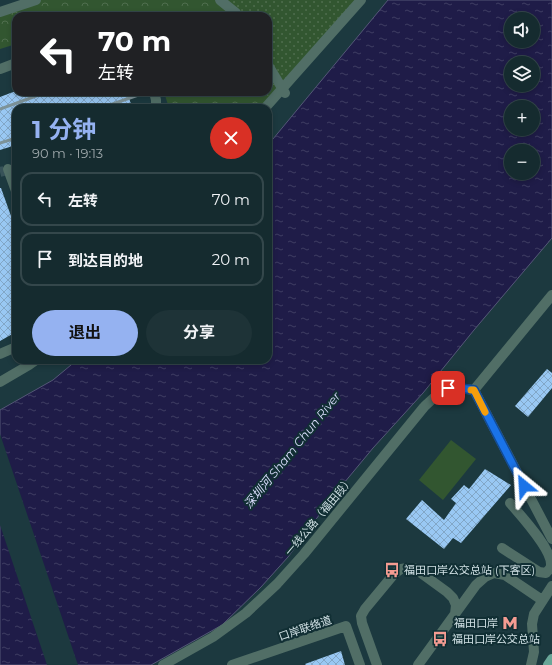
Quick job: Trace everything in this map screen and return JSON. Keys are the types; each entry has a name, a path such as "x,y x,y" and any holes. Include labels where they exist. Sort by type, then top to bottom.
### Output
{"main road":[{"path":"548,665 552,659"}],"lane":[{"path":"0,12 36,0"},
{"path":"220,0 235,12"},
{"path":"269,104 284,90 361,0"},
{"path":"0,69 12,64"},
{"path":"272,71 284,90"},
{"path":"552,295 474,390 552,539"},
{"path":"0,354 12,349"},
{"path":"0,382 29,364"},
{"name":"一线公路（福田段）","path":"163,665 213,637 246,612 277,584 304,554 424,407 439,393 448,388 474,390"},
{"path":"502,548 539,572 546,573 550,568 551,565 549,554 544,544 510,503"},
{"path":"377,665 362,623 361,616 394,574 401,569 414,568 447,592 453,598 456,605 455,614"},
{"path":"418,665 476,585 485,577 494,573 505,575 542,600"},
{"path":"531,665 534,652 532,624 534,614 552,586"},
{"name":"口岸联络道","path":"232,665 346,626 360,665"}],"green space":[{"path":"39,0 218,0 234,12 12,12 12,45 0,49 0,16"},
{"path":"217,0 361,0 285,93 272,72 272,12 230,12"},
{"path":"272,69 281,84 268,104 168,104 165,96 272,96"},
{"path":"451,440 476,459 443,500 419,480"}],"water":[{"name":"深圳河 Sham Chun River","path":"388,0 552,0 552,238 423,393 373,448 334,495 288,557 261,587 222,625 151,665 0,665 0,410 53,380 72,364 272,364 272,140"}],"pier":[{"path":"0,434 78,665 47,665 0,525"}],"building":[{"path":"12,92 12,96 128,96 131,104 12,104 12,146 0,150 0,97"},
{"path":"1,188 12,219 12,334 0,341"},
{"path":"547,369 552,373 552,388 528,417 515,406"},
{"path":"485,469 511,485 461,543 453,538 444,549 406,519 422,500 444,520 456,503 451,499 464,485 469,489"},
{"path":"341,651 345,665 305,664"}],"tunnel":[{"path":"0,172 4,171"}],"railway":[{"path":"14,104 36,96"},
{"path":"112,104 136,96"},
{"path":"0,109 12,105"},
{"path":"0,143 12,139"}],"slow traffic":[{"path":"471,390 474,390 485,412"}],"place":[{"name":"福田口岸公交总站 (下客区)","path":"392,570"},
{"name":"福田口岸","path":"510,623"},
{"name":"福田口岸公交总站","path":"440,639"}],"route":[{"path":"448,388 474,390 524,486"}]}
